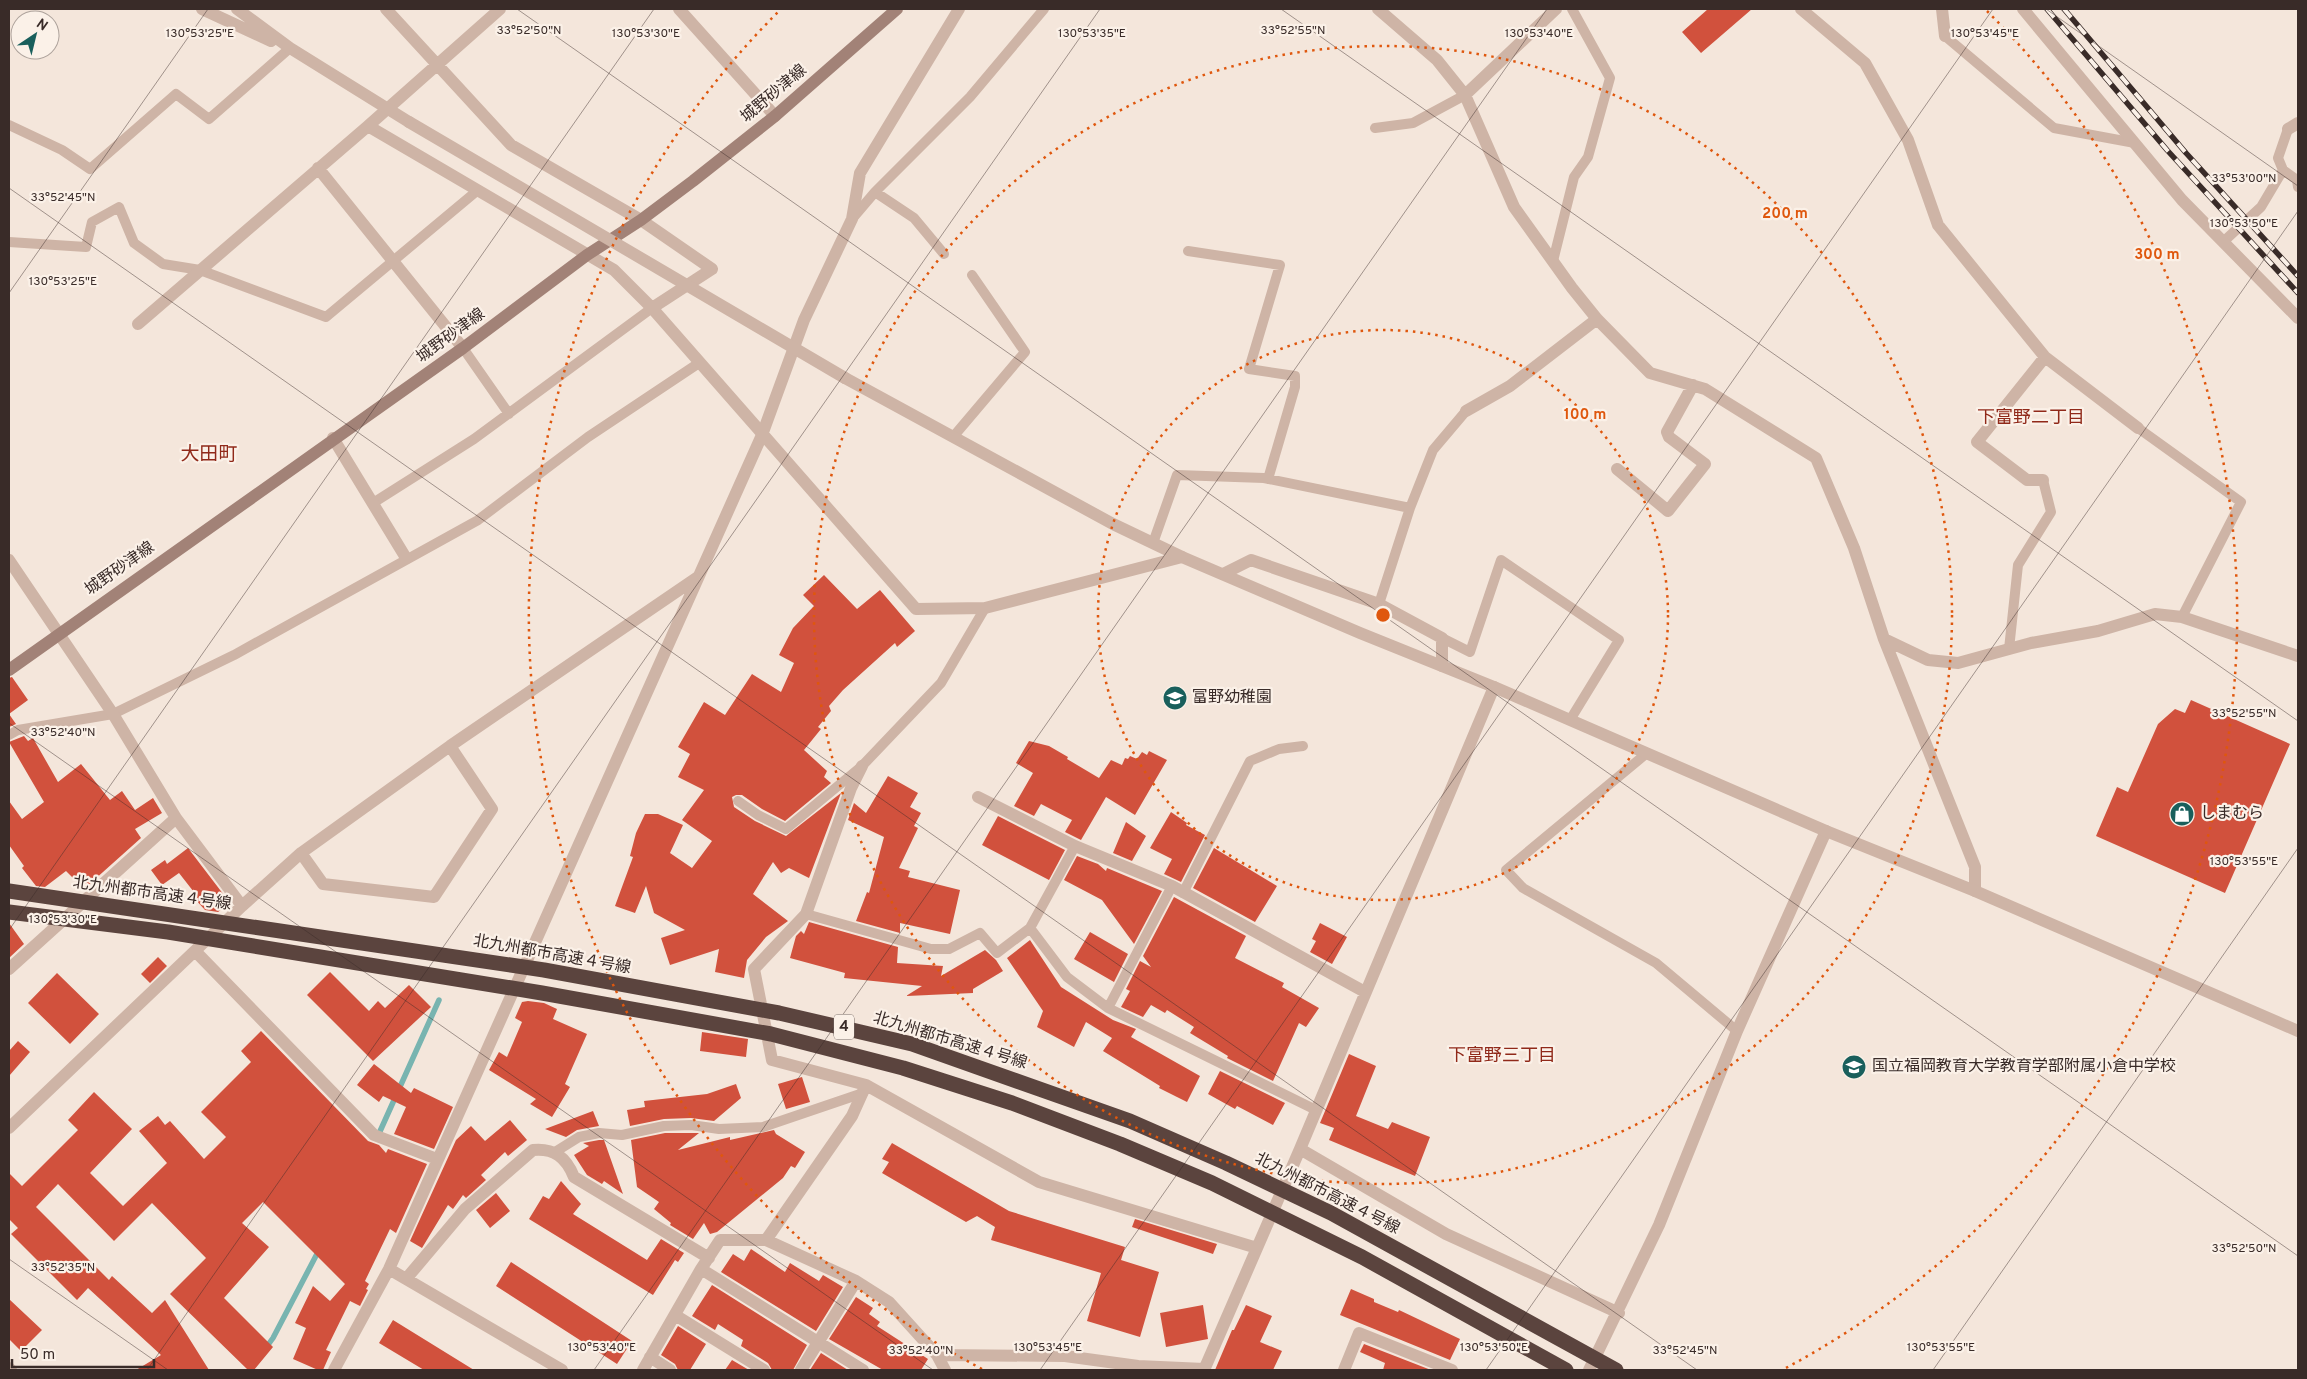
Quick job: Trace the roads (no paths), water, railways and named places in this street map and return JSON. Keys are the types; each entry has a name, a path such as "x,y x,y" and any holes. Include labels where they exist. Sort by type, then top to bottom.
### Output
{"highway":[{"name":"北九州都市高速４号線","path":"9,891 544,970 779,1013 912,1044 1130,1121 1226,1163 1330,1213 1616,1370"},
{"name":"4","path":"9,912 168,932 542,993 771,1034 903,1068 1012,1103 1120,1144 1212,1183 1332,1241 1566,1370"}],"main road":[{"name":"城野砂津線","path":"9,670 333,438 463,348 587,254 641,220 776,116 897,9"}],"street":[{"path":"202,9 290,48"},
{"path":"237,9 290,48 409,122 846,378 1113,524 1182,557 1494,687 1826,831 1975,891 2298,1031"},
{"path":"386,9 512,145 641,220 712,269 652,308"},
{"path":"138,324 388,109 500,9"},
{"path":"679,9 776,116"},
{"path":"334,1370 389,1269 762,435 804,320 852,219 860,173 959,9"},
{"path":"1378,9 1437,60 1465,95 1514,207 1598,319 1650,373 1705,389 1816,458 1854,548 1884,639 1975,867 1975,891"},
{"path":"1465,95 1556,9"},
{"path":"1801,9 1865,63 1908,140 1938,225 2044,357 2138,428"},
{"path":"1942,9 1944,36"},
{"path":"2023,9 2182,200 2298,318"},
{"path":"368,126 614,270 652,308 916,609 985,608 1182,557"},
{"path":"318,168 463,348"},
{"path":"1466,411 1510,386 1598,319"},
{"path":"2043,480 2027,480 1977,442 2044,357"},
{"path":"1617,469 1668,511 1705,464 1669,437 1667,432 1693,385"},
{"path":"333,438 406,558"},
{"path":"9,560 113,714 176,818 242,906"},
{"path":"1223,574 1251,560 1379,604 1442,638 1442,666"},
{"path":"9,1128 196,952 242,906 301,854 450,746 700,576"},
{"path":"1884,639 1928,660 1958,663 2031,643 2098,631 2156,614 2182,617 2298,656"},
{"path":"937,1355 1065,1356 1138,1366 1204,1370 1300,1149 1494,687"},
{"path":"301,854 322,884 434,897 492,809 450,746"},
{"path":"862,766 851,788 806,914 754,968 772,1060 865,1089 1039,1182 1257,1248"},
{"path":"978,797 1075,846 1177,890 1365,992"},
{"path":"9,969 176,818"},
{"path":"1589,1370 1619,1313 1660,1225 1737,1031 1826,831"},
{"path":"196,952 374,1134 437,1159"},
{"path":"766,1240 852,1116 865,1089"},
{"path":"406,1279 465,1209 533,1150 548,1148 555,1152 571,1169 574,1177 709,1258"},
{"path":"1300,1149 1446,1234 1619,1313"},
{"path":"643,1370 701,1269 720,1240 766,1240 856,1281 889,1302 937,1355 945,1370"},
{"path":"389,1269 562,1370"},
{"path":"701,1269 864,1370"},
{"path":"802,1370 856,1281"},
{"path":"675,1315 764,1370"},
{"path":"1344,1370 1359,1333 1426,1365 1452,1370"},
{"path":"650,1358 670,1370"}],"lane":[{"path":"852,219 875,192 970,97 1044,9"},
{"path":"1553,261 1574,177 1588,157 1610,78 1572,9"},
{"path":"1944,36 2054,128 2135,143"},
{"path":"9,125 62,150 90,169 176,94 209,119 290,48"},
{"path":"1375,128 1413,123 1465,95"},
{"path":"2293,126 2278,158 2283,170 2296,180 2298,187"},
{"path":"2224,242 2261,207 2283,170"},
{"path":"9,242 86,247 92,222 119,208 134,243 163,264 200,270 326,317 478,190"},
{"path":"875,192 914,218 944,254"},
{"path":"1188,251 1280,265 1249,369 1295,376 1295,387 1268,479"},
{"path":"953,437 1025,352 972,275"},
{"path":"373,503 474,439 652,308"},
{"path":"463,348 509,414"},
{"path":"9,735 18,730 113,714 234,655 406,558 478,520 588,437 699,363"},
{"path":"1379,604 1410,508 1433,450 1466,411"},
{"path":"2138,428 2241,502 2182,617"},
{"path":"1153,543 1177,475 1268,479 1410,508"},
{"path":"2009,650 2018,566 2051,512 2043,480"},
{"path":"1442,638 1470,652 1501,560 1619,640 1570,720"},
{"path":"738,801 786,829 862,766 941,682 985,608"},
{"path":"1108,1008 1250,760 1279,749 1303,746"},
{"path":"1647,753 1506,870 1524,888 1656,963 1737,1031"},
{"path":"806,914 932,949 949,949 980,933 997,953 1030,928 1075,846"},
{"path":"1030,928 1067,977 1108,1008 1316,1110"},
{"path":"555,1152 579,1137 599,1133 622,1135 664,1126 691,1125 719,1129 763,1127 865,1089"}],"waterway":[{"path":"377,1138 439,1000"},
{"path":"265,1349 273,1338 319,1250"}],"railway":[{"path":"2047,9 2167,150 2298,293"},
{"path":"2064,9 2186,153 2298,276"}],"place":[{"name":"富野幼稚園","path":"1175,698"},
{"name":"しまむら","path":"2182,814"},
{"name":"国立福岡教育大学教育学部附属小倉中学校","path":"1854,1067"}],"district":[{"name":"下富野二丁目","path":"2031,418"},
{"name":"大田町","path":"209,455"},
{"name":"下富野三丁目","path":"1502,1056"}]}
